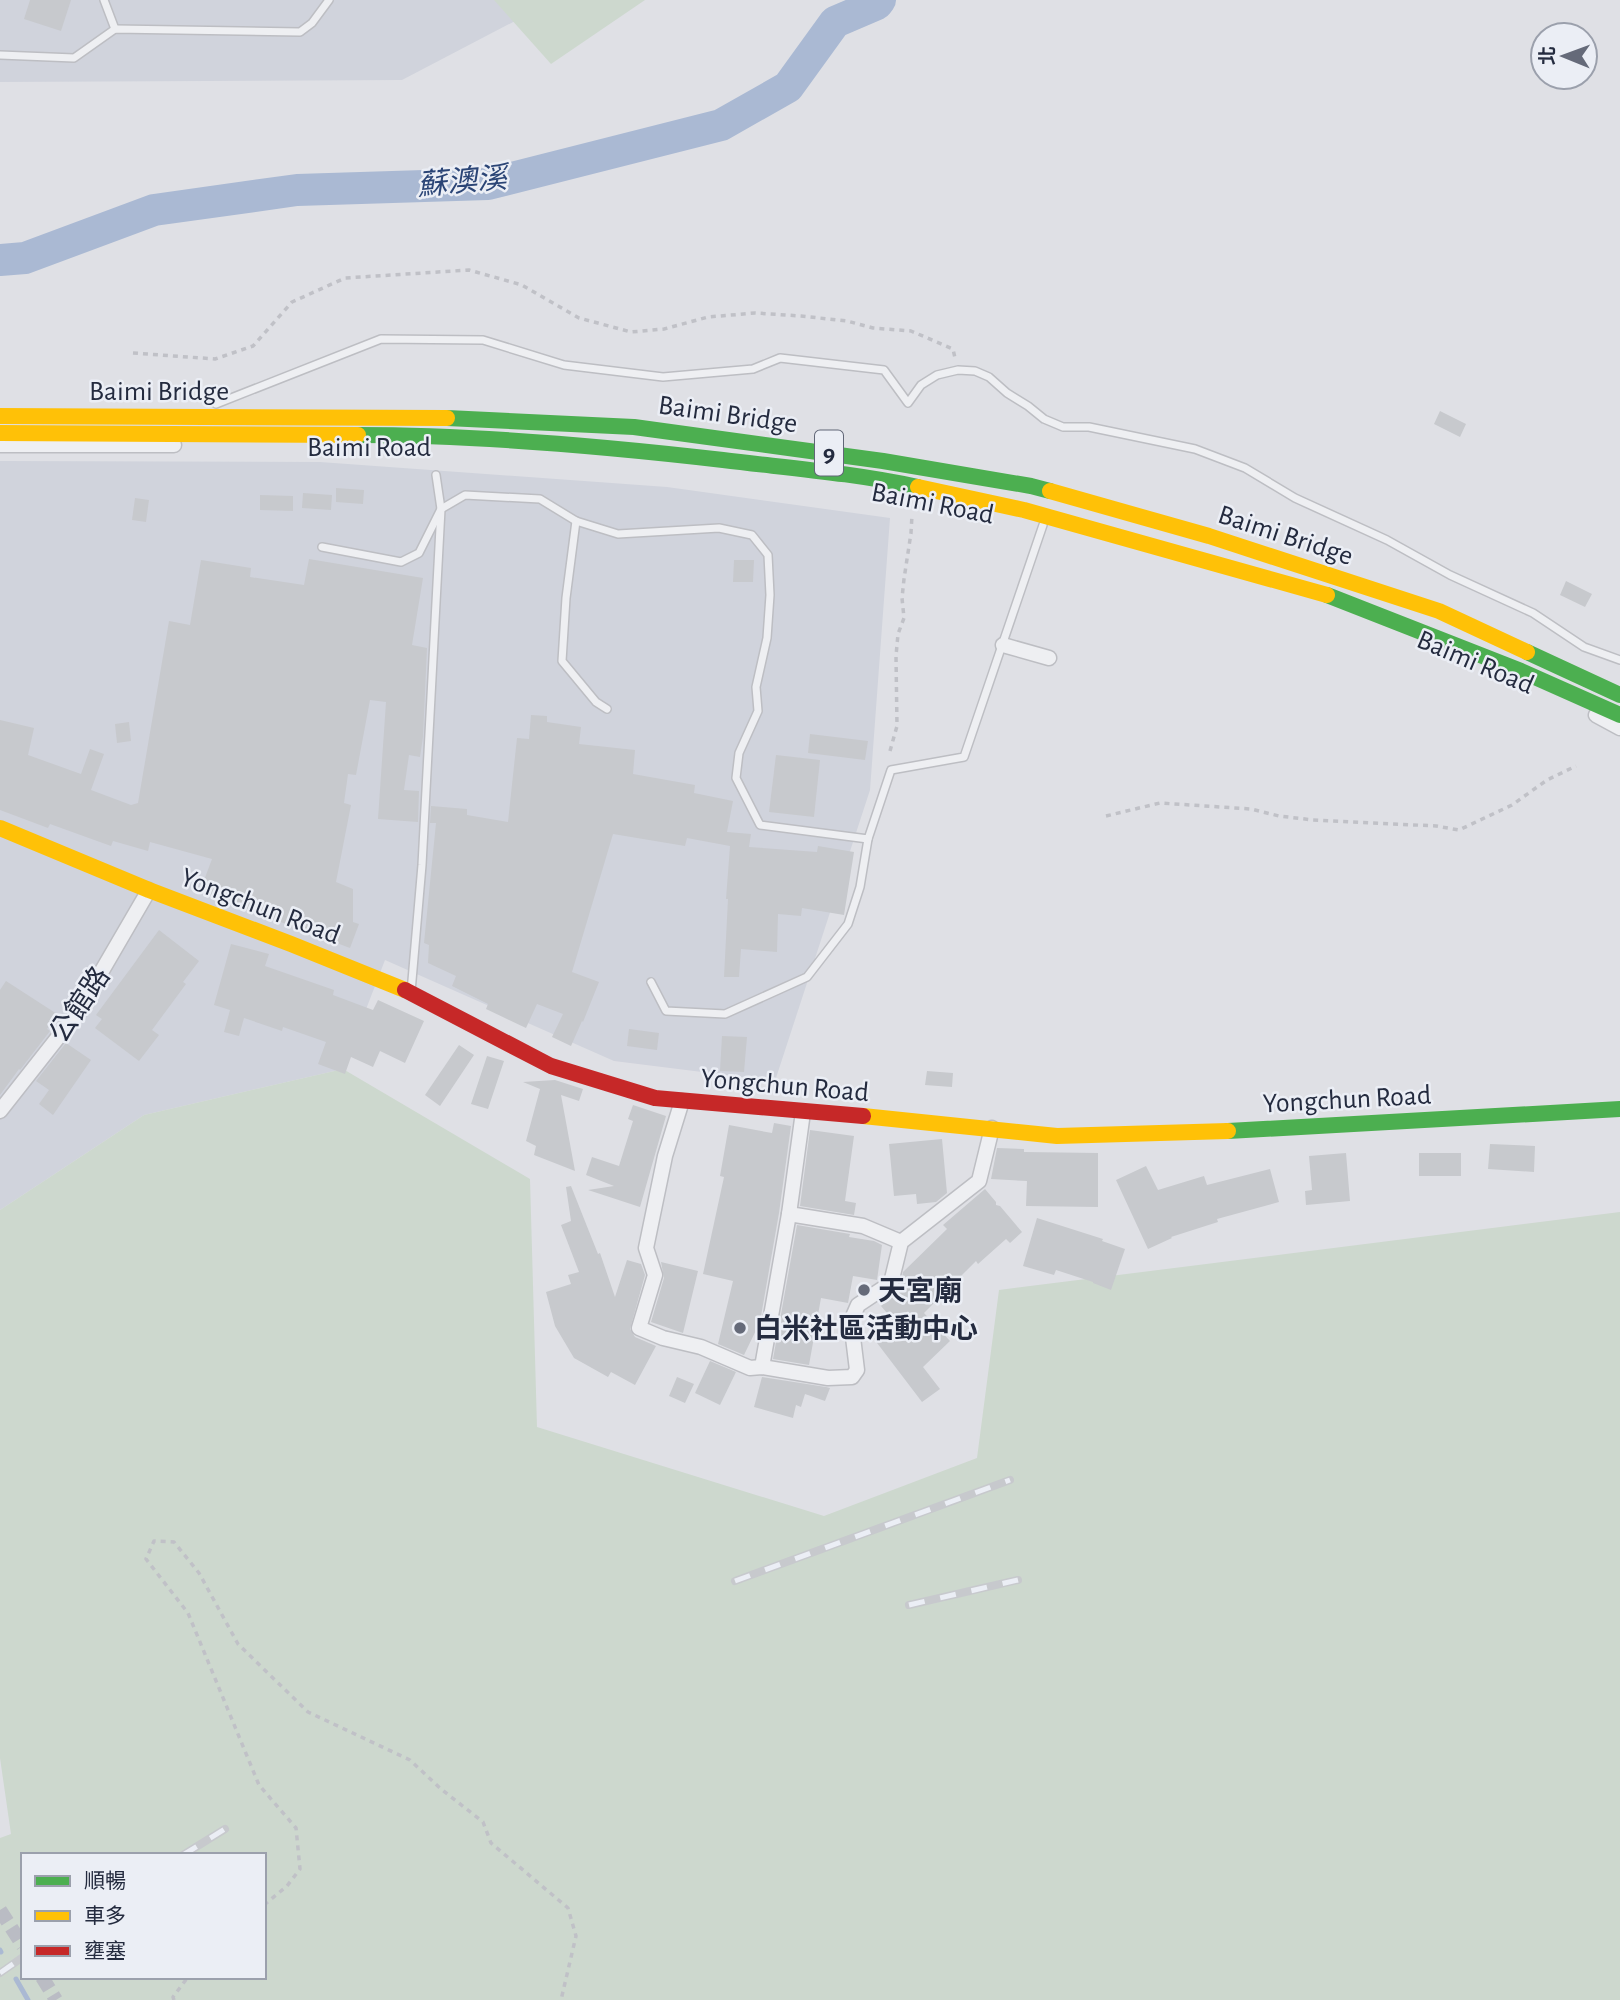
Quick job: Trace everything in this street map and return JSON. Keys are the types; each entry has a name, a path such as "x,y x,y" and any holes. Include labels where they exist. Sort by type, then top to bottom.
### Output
{"main road":[{"name":"Baimi Bridge","path":"0,416 435,417 621,426 883,460 1031,486 1209,536 1439,611 1620,695"},
{"name":"Baimi Bridge","path":"0,433 435,435 634,450 877,478 1024,510 1336,597 1521,671 1620,715"},
{"name":"Yongchun Road","path":"0,828 411,993 551,1066 655,1098 936,1122 1057,1136 1183,1133 1620,1109"}],"street":[{"name":"Baimi Road","path":"0,445 435,445 632,459 876,489 1043,525 1335,606 1426,638 1522,679 1620,728"},
{"path":"1003,645 1049,659"},
{"name":"公館路","path":"0,1111 78,1012 149,890"},
{"path":"682,1101 664,1156 646,1248 655,1275 639,1328 663,1338 701,1347 750,1368 762,1367 828,1378 852,1377 857,1370 851,1321 858,1306 891,1283 901,1242 979,1181 992,1128"},
{"path":"762,1367 789,1214 803,1112"},
{"path":"789,1214 863,1226 901,1242"}],"lane":[{"path":"104,0 115,29"},
{"path":"0,55 74,58 115,29 300,32 312,23 330,0"},
{"path":"216,404 382,340 483,340 565,365 663,377 753,369 780,358 884,370 908,403 921,385 937,375 958,370 975,371 989,377 1044,419 1063,427 1115,432 1195,449 1245,468 1295,498 1387,540 1450,575 1533,613 1584,647 1620,660"},
{"path":"411,993 422,865 441,509 436,475"},
{"path":"322,547 401,562 419,553 441,509 464,495 540,499 576,521 618,534 719,528 752,535 768,555 770,595 767,638 756,687 758,711 739,752 736,778 760,825 869,839"},
{"path":"576,521 566,598 562,661 596,702 607,709"},
{"path":"651,982 666,1011 725,1014 807,977 848,924 860,887 869,839 891,770 964,757 1043,525"}],"path":[{"path":"133,353 215,359 253,346 292,302 345,278 469,270 522,285 579,318 631,332 664,329 708,317 755,313 847,321 873,328 911,331 953,349 958,370"},
{"path":"890,751 897,726 896,656 898,634 904,618 904,579 912,515"},
{"path":"1106,816 1160,803 1251,809 1313,820 1436,826 1459,830 1512,805 1547,780 1576,766"},
{"path":"266,1903 287,1886 300,1869 296,1828 259,1786 188,1613 146,1559 154,1541 174,1542 200,1573 238,1644 308,1712 410,1760 483,1822 491,1843 568,1908 576,1936 561,2000"},
{"path":"174,2000 173,1997 186,1979"}],"shaded area":[{"path":"0,0 527,0 536,10 402,80 0,82"},
{"path":"494,0 645,0 551,64"},
{"path":"0,461 320,462 667,487 890,518 870,790 775,1081 614,1061 385,960 343,1069 144,1115 0,1210"},
{"path":"343,1069 530,1179 537,1427 824,1516 977,1458 999,1290 1620,1212 1620,2000 0,2000 0,1838 11,1834 0,1758 0,1210 144,1115"}],"building":[{"path":"30,0 71,0 61,31 24,19"},
{"path":"1440,411 1466,424 1460,437 1434,424"},
{"path":"336,488 364,490 363,504 336,502"},
{"path":"303,493 332,495 331,510 302,508"},
{"path":"260,495 293,496 293,511 260,510"},
{"path":"135,498 149,500 146,522 132,520"},
{"path":"309,559 423,578 412,645 427,648 423,737 420,757 409,755 404,790 419,791 418,822 378,819 386,702 370,700 356,775 348,774 344,803 351,805 336,882 353,889 353,922 359,924 350,948 241,907 242,904 240,907 200,891 212,859 150,842 148,851 113,841 111,846 50,824 48,828 0,810 0,720 34,728 28,755 81,774 90,749 104,754 91,790 131,805 138,803 169,621 190,625 201,560 251,568 250,577 304,585"},
{"path":"734,560 754,560 753,582 733,582"},
{"path":"1566,581 1592,594 1585,607 1560,595"},
{"path":"531,715 547,716 547,722 581,727 579,744 635,750 633,774 695,785 694,793 733,801 727,832 751,834 749,847 817,852 818,846 854,852 844,915 802,908 801,916 778,914 777,952 741,949 739,977 724,977 730,846 687,838 685,846 613,834 572,972 599,982 571,1046 552,1037 563,1014 537,1004 526,1028 486,1009 488,1004 452,986 456,976 428,963 429,945 424,943 436,823 430,823 431,806 467,809 467,815 508,822 517,738 529,739"},
{"path":"129,722 131,741 117,743 115,724"},
{"path":"810,734 868,741 865,760 808,753"},
{"path":"776,755 820,760 814,817 769,812"},
{"path":"159,930 199,961 183,982 186,984 152,1030 159,1035 139,1061 95,1028 102,1019 96,1015"},
{"path":"231,944 269,954 265,966 334,990 333,995 373,1010 378,1000 424,1021 405,1063 380,1051 373,1067 351,1057 345,1074 318,1064 326,1042 283,1027 282,1031 244,1018 239,1036 224,1032 230,1010 214,1005"},
{"path":"6,981 57,1014 47,1029 50,1031 0,1095 0,990"},
{"path":"629,1029 659,1033 657,1050 627,1046"},
{"path":"722,1036 747,1037 744,1072 720,1071"},
{"path":"66,1043 91,1060 53,1115 39,1104 49,1090 36,1081"},
{"path":"459,1045 474,1055 440,1106 425,1095"},
{"path":"487,1056 504,1061 488,1109 471,1104"},
{"path":"927,1071 953,1073 952,1087 925,1085"},
{"path":"555,1080 583,1089 579,1101 561,1095 575,1171 534,1155 536,1146 526,1141 540,1089 523,1082"},
{"path":"633,1105 666,1116 640,1207 588,1190 614,1186 586,1175 592,1157 619,1166 633,1121 628,1119"},
{"path":"774,1123 791,1126 760,1322 744,1355 718,1344 733,1281 703,1274 724,1177 720,1176 729,1125 772,1133"},
{"path":"810,1130 854,1136 845,1201 856,1203 854,1215 800,1206"},
{"path":"942,1139 947,1193 936,1202 917,1204 916,1194 894,1196 889,1144"},
{"path":"1490,1144 1535,1146 1534,1172 1488,1169"},
{"path":"997,1148 1024,1149 1024,1152 1098,1153 1098,1207 1026,1206 1027,1181 991,1179"},
{"path":"1346,1153 1350,1201 1306,1205 1305,1191 1312,1190 1309,1156"},
{"path":"1419,1153 1461,1153 1461,1176 1419,1176"},
{"path":"1146,1166 1158,1190 1204,1176 1207,1185 1270,1169 1279,1202 1217,1219 1218,1222 1171,1237 1148,1249 1116,1180"},
{"path":"571,1186 598,1254 600,1253 615,1297 627,1260 641,1264 645,1275 630,1329 635,1337 656,1346 635,1385 611,1372 608,1377 574,1358 555,1326 546,1292 571,1284 568,1275 579,1272 561,1225 571,1221 566,1187"},
{"path":"985,1189 1022,1232 1010,1243 1006,1239 978,1264 976,1261 924,1313 950,1341 923,1367 940,1389 922,1402 871,1335 892,1319 881,1306 905,1284 901,1284 903,1272 947,1229 943,1225"},
{"path":"1037,1218 1103,1239 1102,1241 1125,1249 1111,1290 1056,1270 1054,1275 1023,1266"},
{"path":"797,1225 850,1234 849,1237 882,1245 877,1280 853,1276 848,1303 821,1298 809,1365 773,1359"},
{"path":"661,1262 698,1271 683,1333 651,1322 664,1278"},
{"path":"710,1361 736,1372 720,1405 695,1393"},
{"path":"677,1377 694,1384 685,1403 669,1396"},
{"path":"762,1377 830,1388 825,1401 805,1394 801,1407 796,1405 793,1418 754,1407"}],"waterway":[{"name":"蘇澳溪","path":"0,260 25,258 154,210 297,190 488,184 721,125 788,87 835,22 877,4 880,0"},
{"path":"16,1979 28,2000"}],"tunnel":[{"path":"0,1910 21,1943"},
{"path":"43,1979 56,2000"}],"railway":[{"path":"735,1581 1010,1480"},
{"path":"909,1605 1018,1580"},
{"path":"186,1853 225,1829"},
{"path":"0,1973 21,1958"}],"traffic: fast":[{"path":"447,418 634,427 883,461 1050,491"},
{"path":"358,435 495,439 587,446 821,471 918,487"},
{"path":"1327,595 1521,671 1620,715"},
{"path":"1527,652 1620,695"},
{"path":"1228,1131 1620,1109"}],"traffic: slow":[{"path":"0,416 447,418"},
{"path":"0,433 358,435"},
{"path":"918,487 1024,510 1327,595"},
{"path":"1050,491 1209,536 1439,611 1527,652"},
{"path":"0,828 149,890 405,990"},
{"path":"863,1116 1057,1136 1228,1131"}],"traffic: jam":[{"path":"405,990 551,1066 655,1098 863,1116"}],"place":[{"name":"天宮廟","path":"864,1290"},
{"name":"白米社區活動中心","path":"740,1328"}]}
